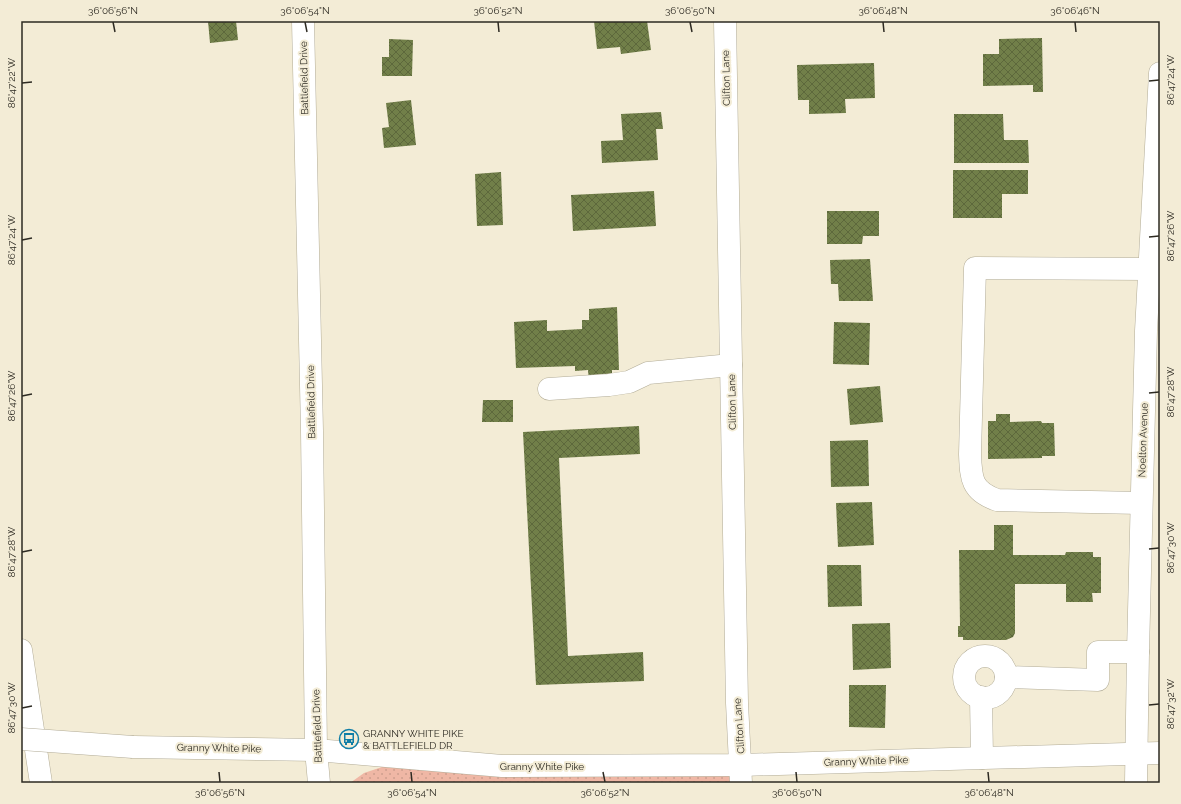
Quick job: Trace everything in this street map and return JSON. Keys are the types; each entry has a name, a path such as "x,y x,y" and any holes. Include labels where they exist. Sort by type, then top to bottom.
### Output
{"main road":[{"name":"Battlefield Drive","path":"303,21 312,431 316,750 319,783"},
{"name":"Clifton Lane","path":"725,21 737,703 742,774"},
{"name":"Noelton Avenue","path":"1136,783 1141,503 1149,269 1160,73"},
{"path":"1141,503 997,500 987,497 976,487 972,477 970,454 975,268 1149,269"},
{"path":"549,389 609,385 629,382 648,373 731,365"},
{"path":"21,650 41,783"},
{"path":"1006,677 1098,680 1098,652 1138,652"},
{"path":"982,656 995,658 1004,667 1006,677 1004,685 998,694 988,698 981,697 971,692 965,681 966,668 973,660 982,656"},
{"path":"981,697 982,758"},
{"name":"Granny White Pike","path":"21,740 133,746 316,750 502,766 742,774 982,758 1160,753"}],"shaded area":[{"path":"382,767 732,774 732,783 350,783 364,773"}],"building":[{"path":"208,21 236,21 238,40 210,43"},
{"path":"594,21 647,21 651,50 621,54 620,47 597,49"},
{"path":"1042,38 1043,92 1033,92 1033,85 983,86 983,54 999,54 999,39"},
{"path":"389,39 413,40 412,76 382,76 382,57 389,57"},
{"path":"874,63 875,98 845,99 846,113 809,114 809,100 798,100 797,65"},
{"path":"411,100 416,145 384,148 382,128 389,127 386,103"},
{"path":"661,112 663,129 656,129 658,160 602,163 601,141 623,140 621,114"},
{"path":"954,114 1003,114 1004,140 1028,140 1029,163 954,163"},
{"path":"953,170 1028,170 1028,194 1002,194 1002,218 953,218"},
{"path":"501,172 503,225 477,226 475,174"},
{"path":"654,191 656,226 573,231 571,195"},
{"path":"827,211 879,211 879,236 863,236 862,244 827,244"},
{"path":"870,259 873,301 839,301 838,284 831,284 830,260"},
{"path":"617,307 619,370 612,370 612,381 589,382 588,370 575,371 575,366 516,368 514,322 547,320 547,331 582,329 582,320 589,320 589,309"},
{"path":"834,322 870,323 869,365 833,364"},
{"path":"880,386 883,422 850,425 847,389"},
{"path":"483,400 513,400 513,422 482,422"},
{"path":"996,414 1010,414 1010,422 1041,421 1042,423 1054,423 1055,456 1042,456 1042,458 988,459 988,421 996,421"},
{"path":"639,426 640,454 559,458 568,656 643,652 644,681 536,685 523,432"},
{"path":"868,440 869,486 831,487 830,441"},
{"path":"872,502 874,545 838,547 836,503"},
{"path":"994,525 1013,525 1013,555 1065,555 1066,552 1093,552 1093,557 1101,557 1101,593 1092,593 1093,602 1066,602 1066,584 1015,584 1015,633 1013,637 1006,640 963,640 963,637 958,637 958,626 960,626 959,550 994,550"},
{"path":"827,565 861,565 862,606 828,607"},
{"path":"890,623 891,668 853,670 852,624"},
{"path":"849,685 886,685 885,728 849,727"}],"place":[{"name":"GRANNY WHITE PIKE & BATTLEFIELD DR","path":"349,739"}]}
